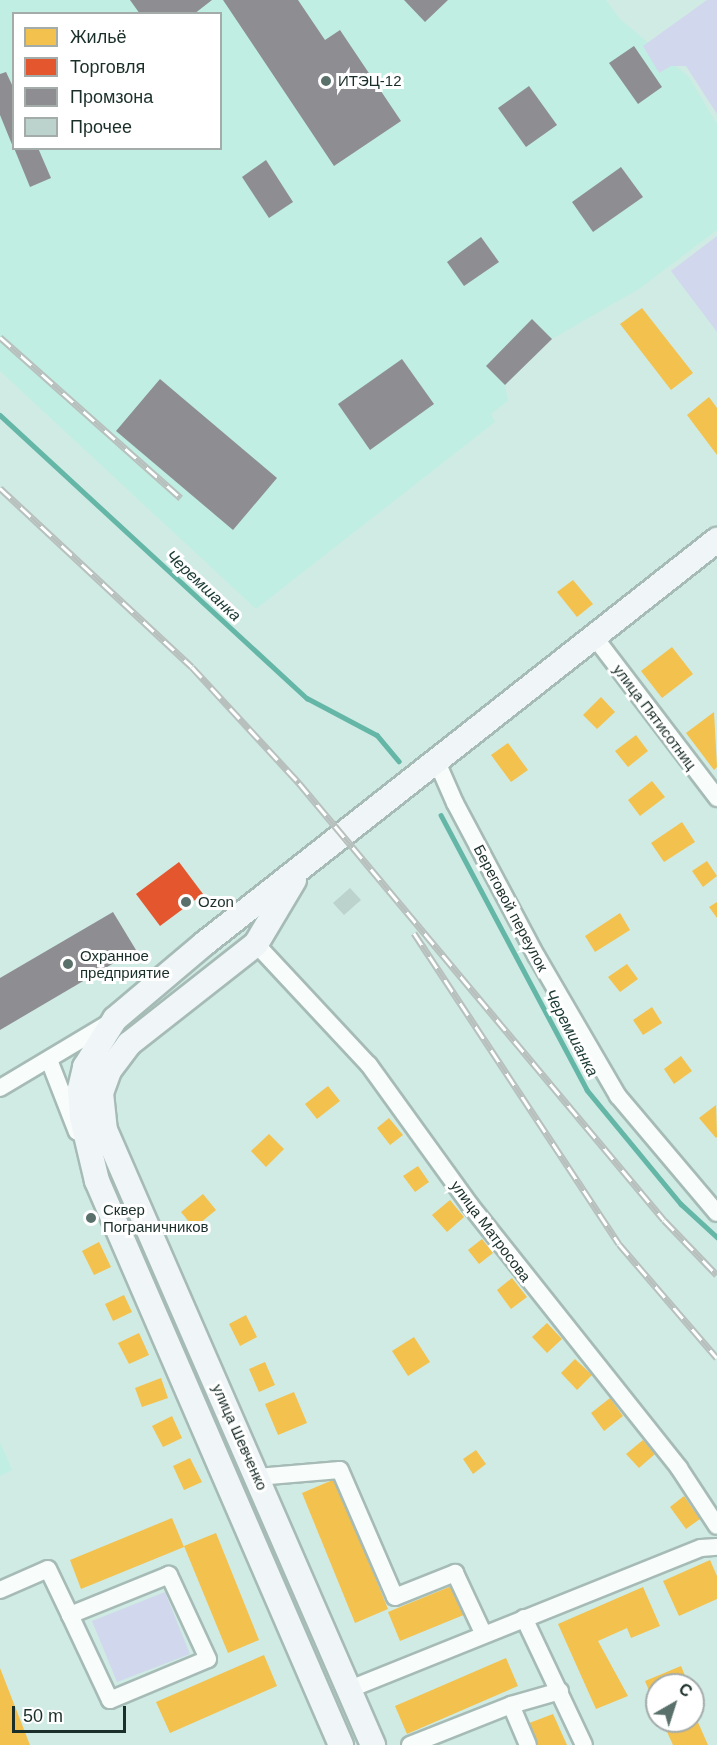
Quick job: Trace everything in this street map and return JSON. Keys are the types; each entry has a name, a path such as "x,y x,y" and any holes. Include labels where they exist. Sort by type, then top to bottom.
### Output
{"main road":[{"name":"улица Шевченко","path":"341,1745 97,1181 82,1118 80,1089 91,1053 115,1019 301,867 433,765 593,635 717,540"},
{"path":"256,944 301,867"},
{"name":"улица Шевченко","path":"256,944 129,1044 109,1071 101,1093 105,1130 373,1745"}],"street":[{"name":"улица Пятисотниц","path":"593,635 717,798"},
{"name":"Береговой переулок","path":"433,765 579,1033 618,1096 699,1196 717,1214"},
{"name":"улица Матросова","path":"256,944 369,1065 470,1205 679,1468 717,1526"},
{"path":"0,1088 115,1019"},
{"path":"49,1060 105,1130"},
{"path":"49,1060 97,1181"},
{"path":"257,1477 340,1470 395,1597 455,1573 484,1635"},
{"path":"350,1689 700,1548 717,1547"},
{"path":"0,1590 48,1569 110,1700 208,1659 169,1575 70,1615"},
{"path":"525,1618 584,1745"},
{"path":"410,1745 452,1737 511,1705 560,1691"},
{"path":"511,1705 528,1745"}],"shaded area":[{"path":"0,0 606,0 620,19 689,77 717,124 717,230 639,289 552,339 505,385 508,401 491,414 495,422 256,609 0,371"},
{"path":"707,0 717,0 717,114 686,66 671,66 659,73 643,46"},
{"path":"717,236 717,332 671,271"},
{"path":"0,1442 12,1470 0,1476"},
{"path":"165,1592 190,1654 117,1682 92,1621"}],"building: Жильё":[{"path":"642,308 693,373 671,390 620,324"},
{"path":"709,397 717,408 717,455 687,415"},
{"path":"573,580 593,604 577,617 557,592"},
{"path":"672,647 693,674 662,698 641,671"},
{"path":"601,697 615,712 597,729 583,715"},
{"path":"714,712 717,767 714,770 686,733"},
{"path":"636,735 648,751 628,767 615,751"},
{"path":"508,743 528,770 511,782 491,755"},
{"path":"652,781 665,797 640,816 628,800"},
{"path":"682,822 695,842 664,862 651,843"},
{"path":"707,861 717,876 703,887 692,871"},
{"path":"717,902 717,918 709,907"},
{"path":"620,913 630,930 595,952 585,936"},
{"path":"627,964 638,979 620,992 608,977"},
{"path":"652,1007 662,1023 643,1035 633,1020"},
{"path":"681,1056 692,1071 674,1084 664,1069"},
{"path":"328,1086 340,1101 317,1119 305,1104"},
{"path":"716,1105 717,1137 716,1138 699,1118"},
{"path":"389,1118 403,1135 390,1145 377,1128"},
{"path":"269,1134 284,1149 266,1167 251,1151"},
{"path":"418,1166 429,1182 415,1192 403,1176"},
{"path":"203,1194 216,1210 194,1228 181,1212"},
{"path":"450,1200 464,1217 447,1232 432,1215"},
{"path":"482,1239 493,1253 479,1264 468,1250"},
{"path":"99,1242 111,1267 94,1275 82,1251"},
{"path":"512,1278 527,1297 511,1309 497,1290"},
{"path":"124,1295 132,1312 113,1321 105,1304"},
{"path":"246,1315 257,1337 240,1346 229,1324"},
{"path":"547,1323 562,1339 547,1353 532,1337"},
{"path":"139,1333 149,1355 129,1364 118,1343"},
{"path":"414,1337 430,1362 408,1376 392,1351"},
{"path":"575,1359 592,1375 577,1390 561,1373"},
{"path":"265,1362 275,1385 259,1392 249,1369"},
{"path":"161,1378 168,1398 142,1407 135,1388"},
{"path":"294,1392 307,1423 278,1435 265,1404"},
{"path":"610,1398 623,1416 604,1431 591,1413"},
{"path":"172,1416 182,1438 163,1447 152,1426"},
{"path":"643,1440 655,1454 639,1468 626,1454"},
{"path":"476,1450 486,1464 473,1474 463,1459"},
{"path":"190,1458 202,1482 184,1490 173,1466"},
{"path":"335,1479 388,1609 355,1623 302,1493"},
{"path":"684,1496 700,1519 686,1529 670,1507"},
{"path":"172,1518 184,1547 81,1589 70,1560"},
{"path":"216,1533 259,1640 228,1653 184,1546"},
{"path":"710,1560 717,1576 717,1599 679,1616 663,1581"},
{"path":"454,1585 466,1614 400,1641 388,1612"},
{"path":"643,1587 660,1626 631,1638 627,1628 598,1641 628,1696 596,1709 558,1624"},
{"path":"264,1655 277,1686 170,1733 156,1702"},
{"path":"506,1658 518,1686 407,1734 395,1706"},
{"path":"681,1666 684,1673 664,1673"},
{"path":"0,1668 30,1745 0,1745"},
{"path":"553,1714 567,1745 532,1745 524,1725"},
{"path":"668,1733 703,1733 708,1745 673,1745"}],"building: Торговля":[{"path":"179,862 203,894 160,926 136,894"}],"building: Промзона":[{"path":"130,0 212,0 197,12 139,12"},
{"name":"ИТЭЦ-12","path":"223,0 298,0 325,40 340,30 401,121 334,166"},
{"path":"404,0 448,0 425,22"},
{"path":"634,46 662,87 638,104 609,63"},
{"path":"6,72 12,85 12,145 0,115 0,74"},
{"path":"529,86 557,125 526,147 498,108"},
{"path":"15,150 39,150 51,178 30,187"},
{"path":"266,160 293,202 269,218 242,177"},
{"path":"621,167 643,197 593,232 572,202"},
{"path":"481,237 499,262 464,286 447,262"},
{"path":"532,319 552,339 505,385 486,366"},
{"path":"402,359 434,404 370,450 338,404"},
{"path":"160,379 277,478 233,530 116,431"},
{"name":"Охранное предприятие","path":"113,912 136,950 0,1030 0,978"}],"building: Прочее":[{"path":"350,888 361,900 344,915 333,903"}],"waterway":[{"name":"Черемшанка","path":"0,415 307,698 377,735 399,761"},
{"name":"Черемшанка","path":"441,815 587,1090 681,1204 717,1237"}],"railway":[{"path":"0,337 181,498"},
{"path":"0,488 192,667 299,783 664,1220 717,1275"},
{"path":"414,933 619,1244 717,1358"}],"place":[{"name":"ИТЭЦ-12","path":"326,81"},
{"name":"Ozon","path":"186,902"},
{"name":"Охранное предприятие","path":"68,964"},
{"name":"Сквер Пограничников","path":"91,1218"}]}
